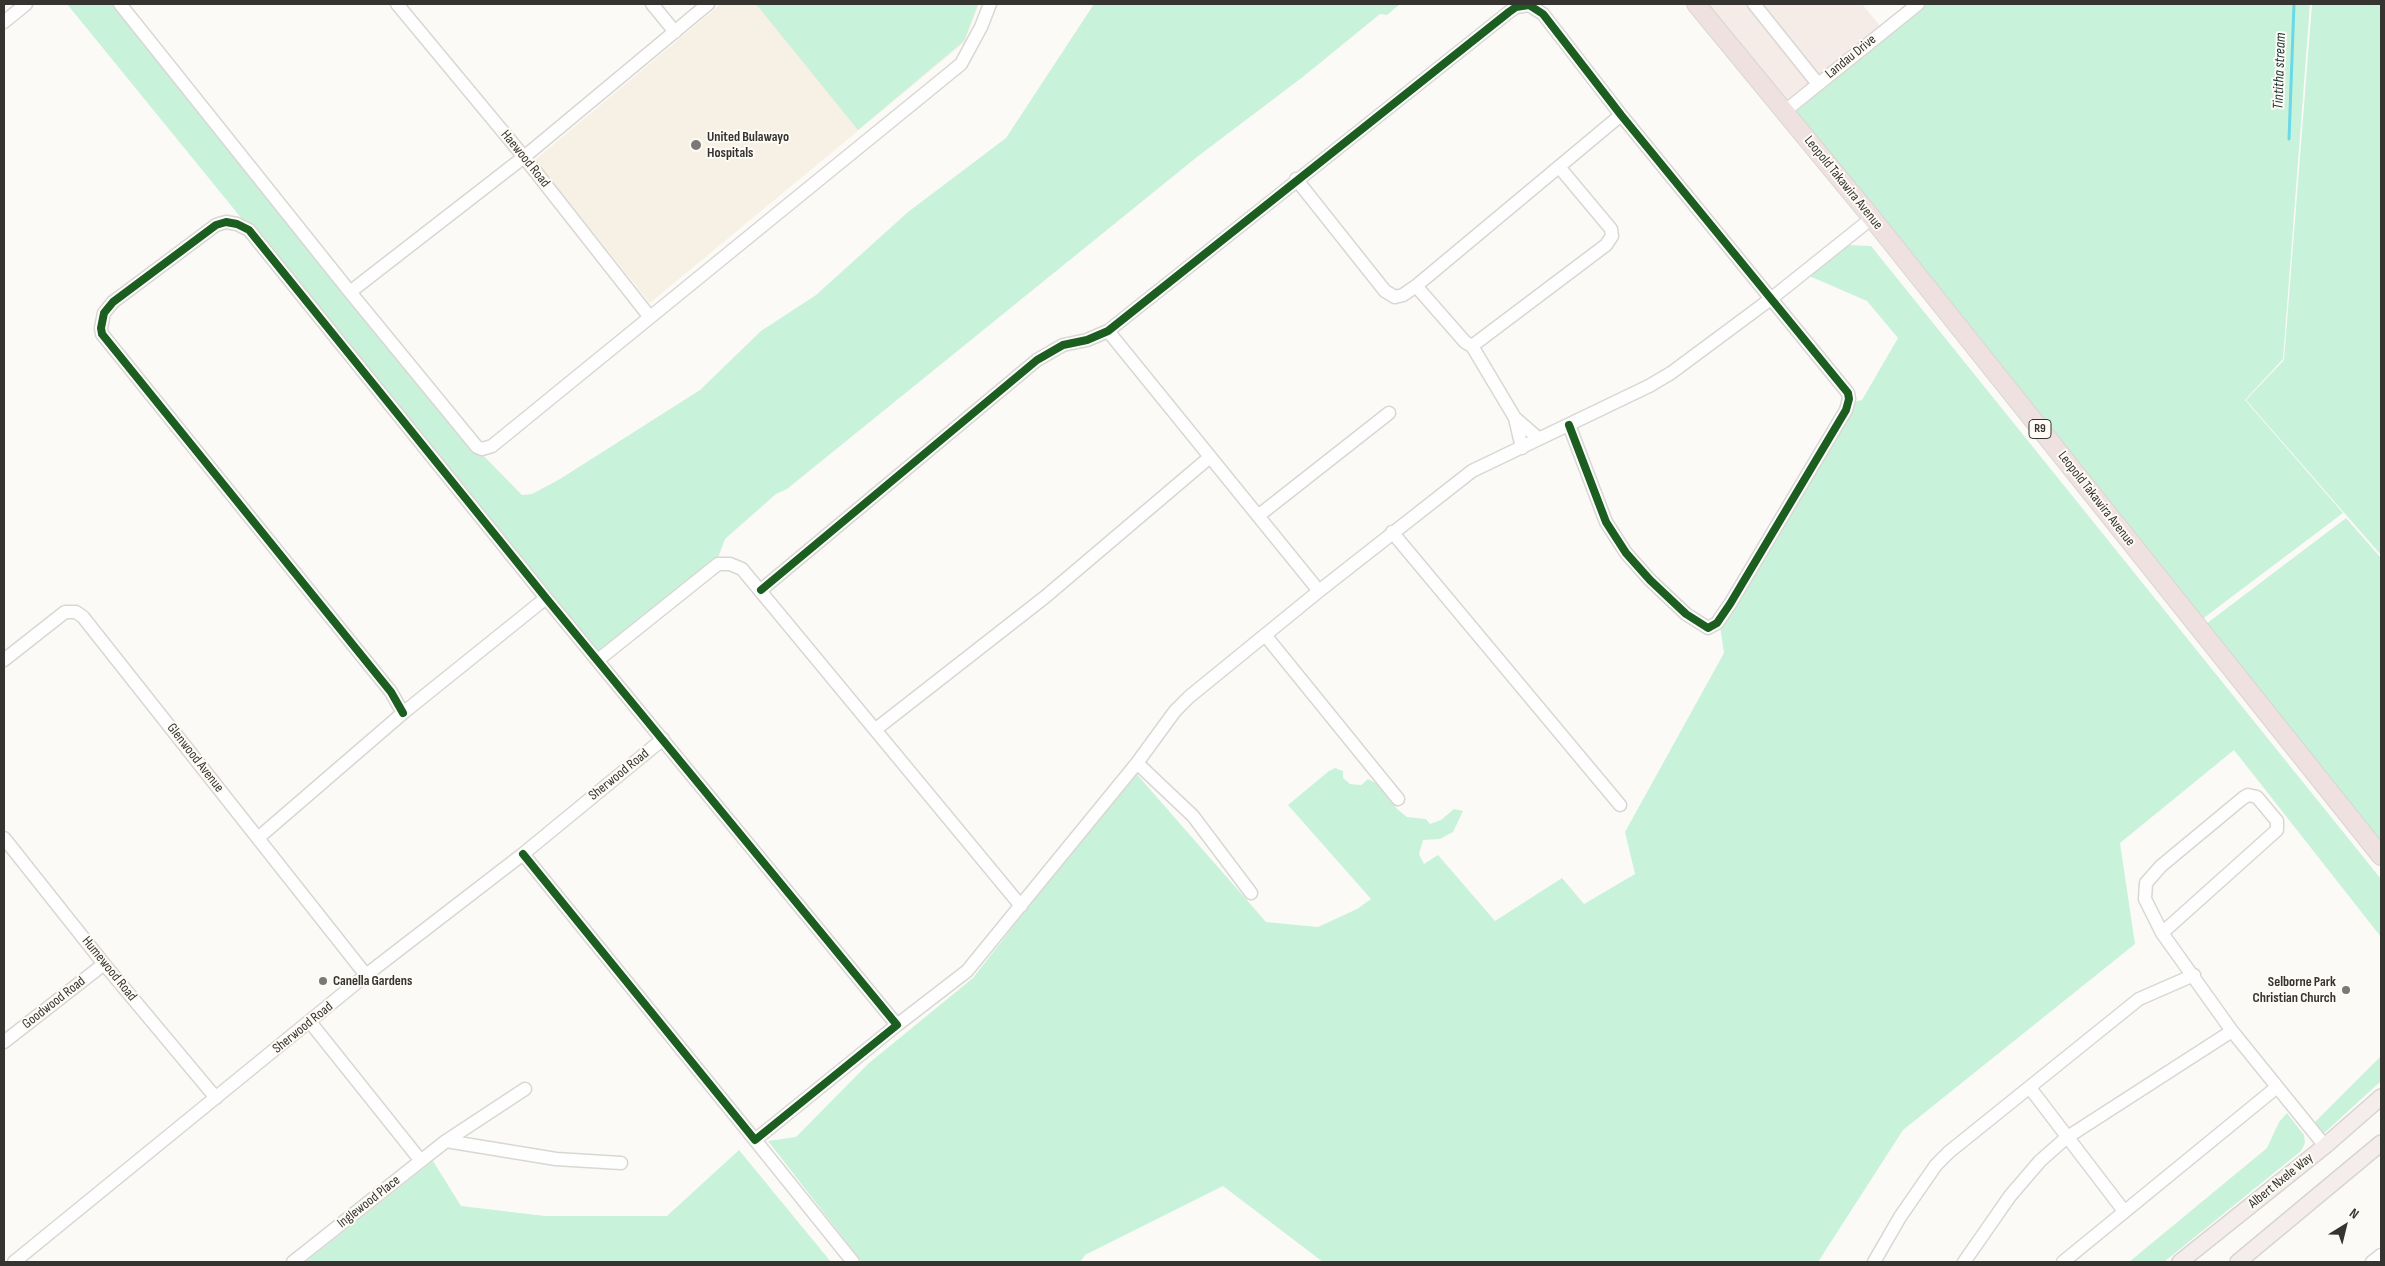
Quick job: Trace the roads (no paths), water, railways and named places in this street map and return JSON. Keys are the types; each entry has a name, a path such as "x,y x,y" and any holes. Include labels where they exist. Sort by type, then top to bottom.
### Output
{"highway":[{"name":"Leopold Takawira Avenue","path":"1696,4 1872,218 2381,856"}],"main road":[{"name":"Albert Nxele Way","path":"2180,1262 2325,1146 2381,1097"},
{"path":"2238,1262 2381,1143"}],"street":[{"path":"4,22 26,4"},
{"path":"120,4 350,292 477,446 482,449 492,446 649,316 961,64 981,27 990,4"},
{"name":"Haewood Road","path":"397,4 524,156 649,316"},
{"path":"652,4 675,32"},
{"path":"1754,4 1818,84"},
{"name":"Landau Drive","path":"1785,111 1918,4"},
{"path":"350,292 524,156 675,32 704,5"},
{"path":"761,590 1037,360 1063,345 1087,340 1108,331 1296,179 1516,7 1529,5 1543,14 1621,115 1848,393 1848,404 1730,604 1717,624 1712,627 1702,626 1686,614 1650,580 1626,553 1606,522 1569,424"},
{"path":"1296,179 1385,291 1395,297 1403,295 1416,286 1560,168 1621,115"},
{"path":"1472,346 1610,240 1612,236 1611,229 1560,168"},
{"path":"755,1140 967,971 1136,763 1183,702 1392,532 1472,471 1671,373 1772,298 1872,218"},
{"path":"403,713 391,692 105,340 101,328 102,319 113,302 216,225 226,222 237,224 249,230 546,598 897,1025"},
{"path":"1416,286 1465,342 1472,346 1515,418 1522,448"},
{"path":"1108,331 1319,591"},
{"path":"1258,516 1389,412"},
{"path":"1515,418 1539,439"},
{"path":"876,729 1045,597 1210,457"},
{"path":"1392,532 1620,805"},
{"path":"598,660 718,564 730,564 742,569 1021,906"},
{"path":"258,838 403,713 546,598"},
{"name":"Glenwood Avenue","path":"4,660 66,612 76,612 83,617 366,975"},
{"path":"1265,635 1398,799"},
{"name":"Sherwood Road","path":"14,1262 366,975 523,854 663,739"},
{"path":"1136,763 1193,816 1252,893"},
{"path":"2162,934 2277,830 2278,821 2257,797 2248,795 2243,798 2161,866 2148,880 2144,888 2145,899 2162,934 2194,975 2232,1031 2325,1146"},
{"name":"Humewood Road","path":"4,838 104,964 216,1098"},
{"path":"523,854 853,1262"},
{"name":"Goodwood Road","path":"4,1042 104,964"},
{"path":"1874,1262 1900,1217 1936,1165 1949,1152 2139,999 2194,975"},
{"path":"310,1022 421,1161"},
{"path":"1964,1262 2010,1196 2040,1161 2066,1138 2232,1031"},
{"path":"2063,1262 2277,1087"},
{"path":"2030,1088 2066,1138 2124,1211"},
{"name":"Inglewood Place","path":"292,1262 446,1142 525,1089"},
{"path":"446,1142 556,1159 621,1163"},
{"path":"2372,1262 2381,1255"}],"waterway":[{"name":"Tintitha stream","path":"2289,139 2294,4"}],"place":[{"name":"United Bulawayo Hospitals","path":"696,145"},
{"name":"Canella Gardens","path":"323,981"},
{"name":"Selborne Park Christian Church","path":"2346,990"}]}
